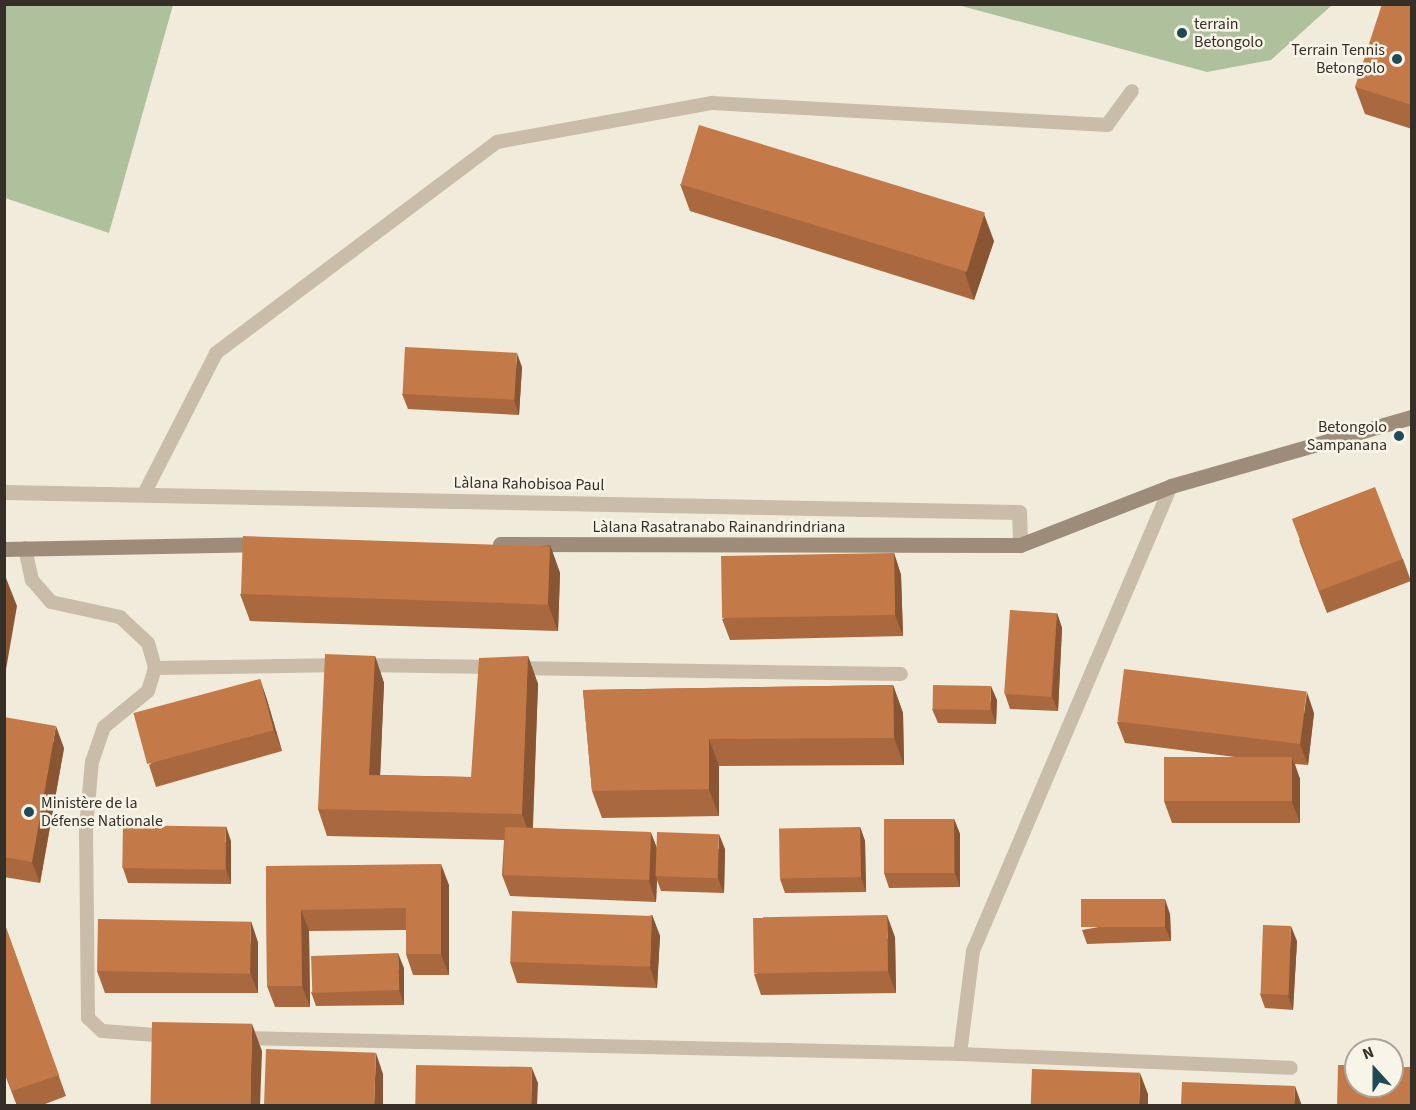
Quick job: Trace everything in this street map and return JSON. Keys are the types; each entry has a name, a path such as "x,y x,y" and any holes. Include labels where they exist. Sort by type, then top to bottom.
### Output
{"street":[{"name":"Làlana Rasatranabo Rainandrindriana","path":"484,544 1020,545 1171,486 1412,417"},
{"name":"Làlana Rahobisoa Paul","path":"4,492 1019,512 1020,545"},
{"path":"4,549 281,544"}],"lane":[{"path":"144,494 216,353 497,142 712,103 1107,125 1132,91"},
{"path":"960,1054 973,951 1171,486"},
{"path":"25,548 32,580 51,602 120,617 148,643 155,668 148,692 104,727 92,761 86,828 88,1018 102,1031 181,1036"},
{"path":"155,668 305,664 901,674"},
{"path":"228,1037 960,1054 1291,1068"}],"green space":[{"path":"5,4 173,5 109,233 5,198"},
{"name":"terrain Betongolo","path":"958,5 1332,5 1271,60 1207,72"}],"building":[{"name":"Terrain Tennis Betongolo","path":"1382,4 1412,4 1412,105 1355,87"},
{"path":"699,125 985,212 967,272 681,184"},
{"path":"405,347 517,353 514,400 403,394"},
{"path":"1375,487 1403,559 1320,591 1292,519"},
{"path":"243,536 550,547 548,605 241,594"},
{"path":"894,553 895,615 722,618 721,556"},
{"path":"1010,610 1057,613 1051,697 1004,694"},
{"path":"325,654 375,656 369,775 471,777 479,658 528,656 522,814 318,809"},
{"path":"1124,669 1307,691 1300,744 1118,722"},
{"path":"260,679 274,730 147,764 133,713"},
{"path":"893,685 894,738 709,739 709,789 592,791 583,690"},
{"path":"933,685 991,686 991,710 933,709"},
{"name":"Ministère de la Défense Nationale","path":"4,717 56,726 32,862 4,857"},
{"path":"1164,757 1292,757 1292,801 1164,801"},
{"path":"884,819 954,819 954,873 884,873"},
{"path":"123,825 226,827 225,870 122,868"},
{"path":"505,827 651,832 649,880 503,875"},
{"path":"860,827 861,877 780,878 779,828"},
{"path":"657,832 719,834 717,878 655,876"},
{"path":"441,864 441,954 406,954 406,908 301,910 302,986 267,986 266,866"},
{"path":"1081,899 1165,899 1165,927 1081,927"},
{"path":"512,911 652,916 650,967 510,962"},
{"path":"887,915 888,971 754,973 753,917"},
{"path":"98,919 251,922 250,974 97,971"},
{"path":"4,922 59,1075 12,1091 4,1071"},
{"path":"1263,925 1291,926 1289,995 1261,994"},
{"path":"398,953 399,990 312,993 311,956"},
{"path":"152,1022 252,1024 251,1106 151,1106"},
{"path":"266,1049 376,1053 374,1106 264,1106"},
{"path":"416,1065 532,1067 531,1106 415,1106"},
{"path":"1338,1065 1344,1065 1344,1098 1404,1098 1404,1067 1412,1067 1412,1106 1337,1106"},
{"path":"1032,1069 1140,1073 1139,1106 1031,1106"},
{"path":"1182,1082 1295,1086 1294,1106 1181,1106"}],"place":[{"name":"terrain Betongolo","path":"1182,33"},
{"name":"Terrain Tennis Betongolo","path":"1397,59"},
{"name":"Betongolo Sampanana","path":"1399,436"},
{"name":"Ministère de la Défense Nationale","path":"29,812"}]}
